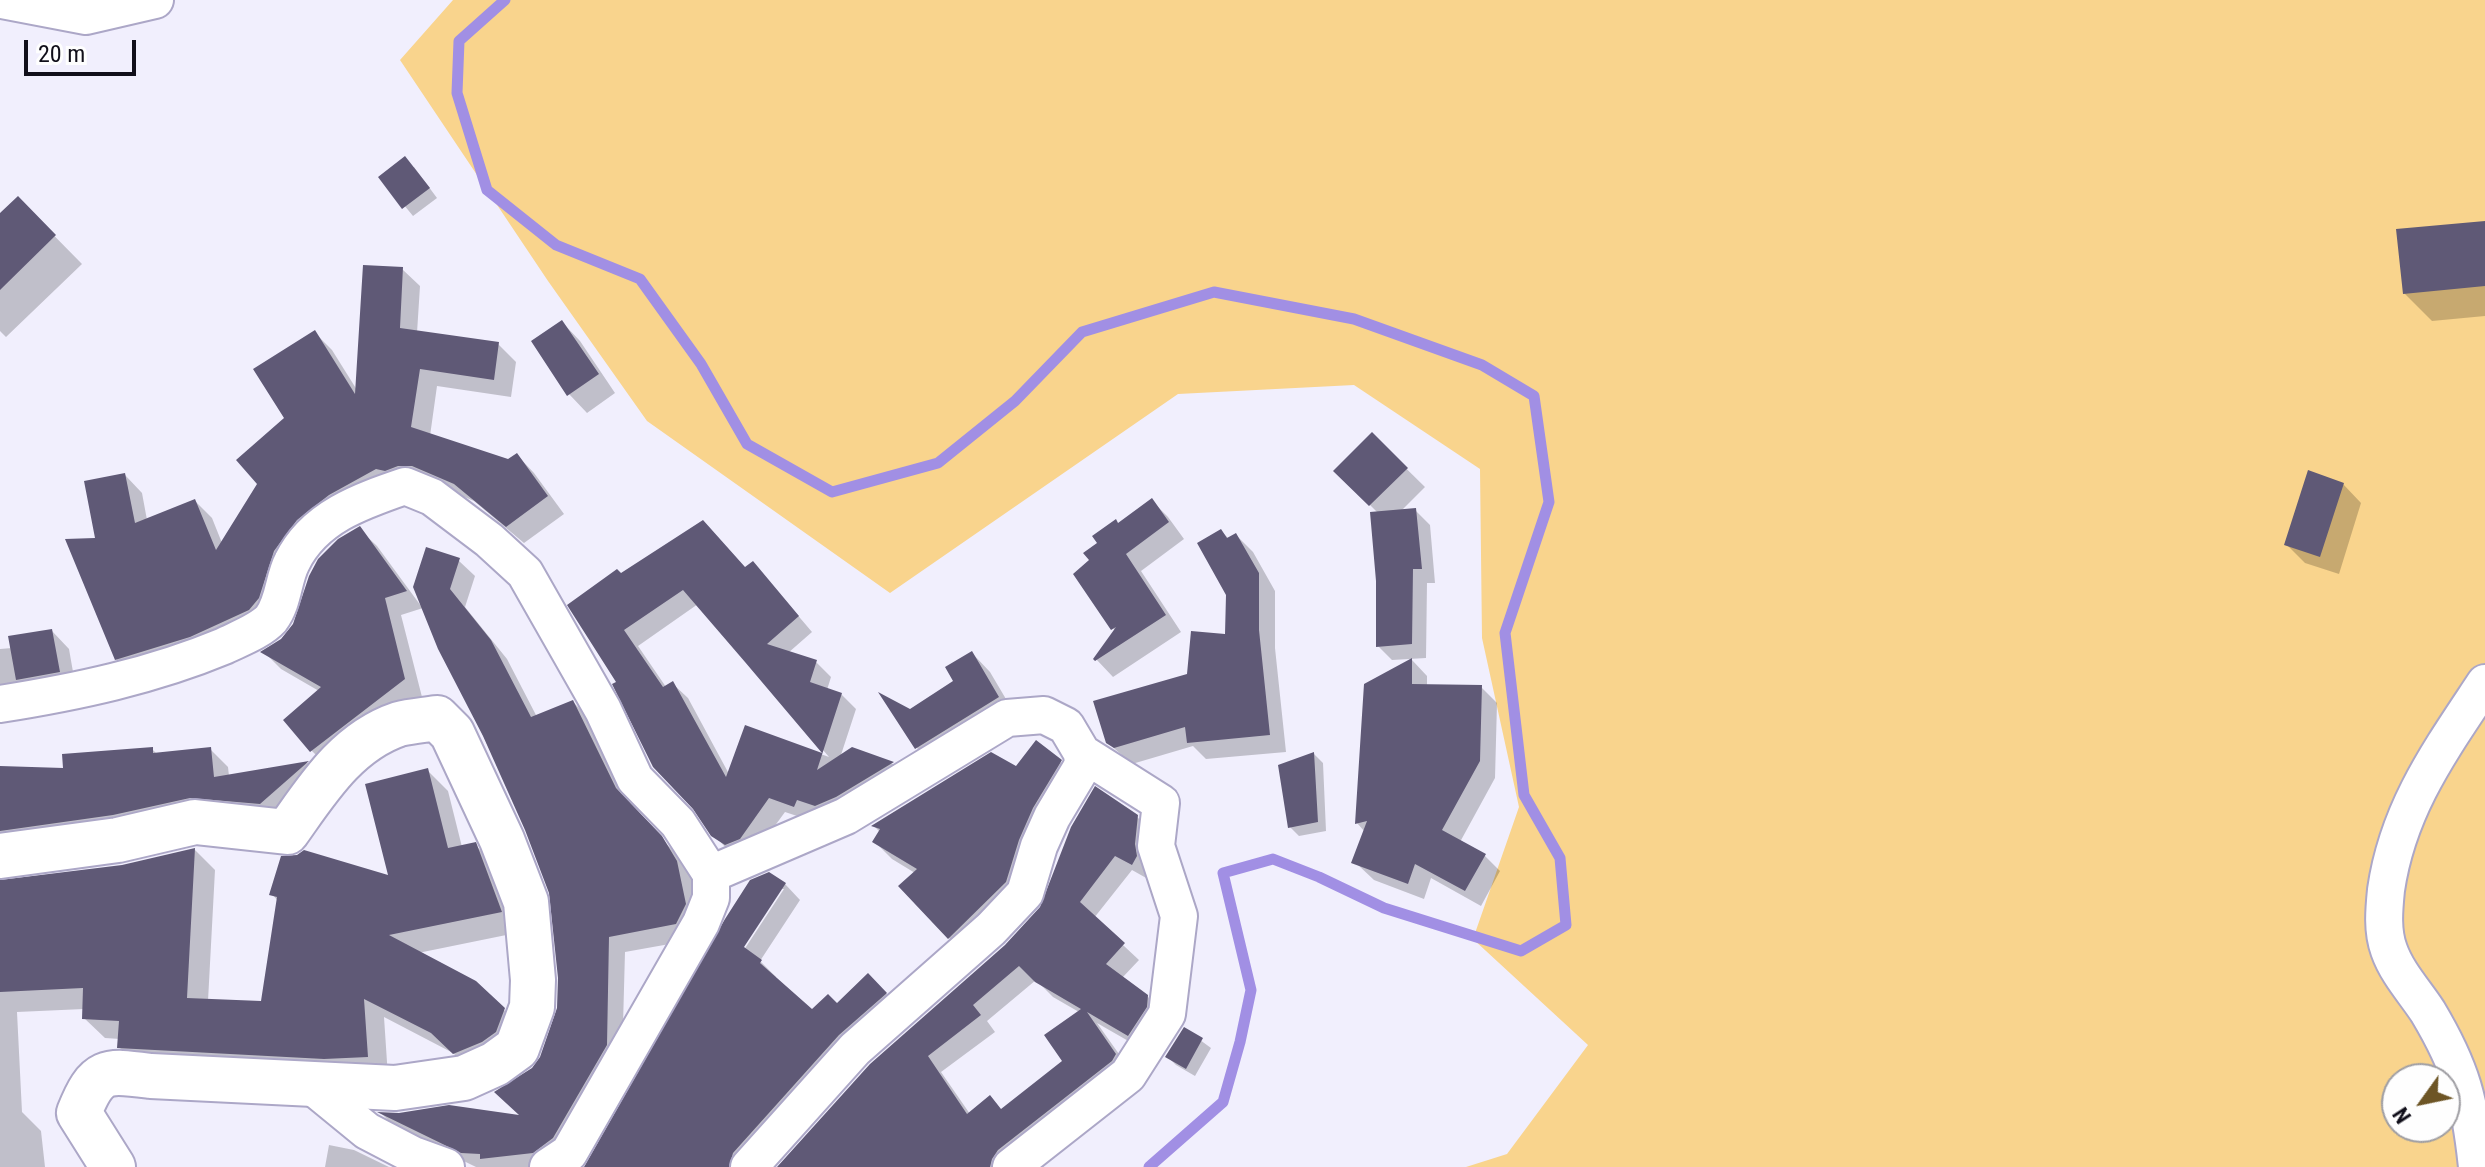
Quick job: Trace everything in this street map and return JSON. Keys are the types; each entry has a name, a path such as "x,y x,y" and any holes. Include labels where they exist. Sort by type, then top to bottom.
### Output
{"street":[{"path":"2,0 86,16 155,0"},
{"path":"0,704 122,681 204,654 243,637 271,619 291,563 306,540 330,517 366,499 405,486 432,497 489,540 525,573 603,710 635,779 678,823 711,874 711,898 688,948 584,1130 569,1153 548,1167"},
{"path":"2477,1167 2467,1092 2442,1035 2389,952 2384,932 2390,864 2400,830 2432,763 2485,683"},
{"path":"711,874 846,816 1007,718 1044,715 1066,726 1082,753 1083,765 1052,817 1039,846 1025,893 991,929 855,1049 749,1167"},
{"path":"0,856 118,840 195,822 287,832 333,767 371,737 400,724 437,718 452,733 502,840 526,902 533,980 532,1007 517,1048 495,1064 464,1078 395,1088 312,1086 115,1071 90,1085 79,1113 113,1167"},
{"path":"1011,1167 1128,1075 1167,1014 1179,916 1156,846 1161,803 1082,753"},
{"path":"312,1086 367,1131 413,1155 446,1167"}],"shaded area":[{"path":"453,0 2485,0 2485,1167 1466,1167 1507,1154 1588,1045 1473,939 1519,807 1482,638 1480,469 1354,385 1178,394 890,593 647,421 548,281 400,60"}],"building":[{"path":"405,156 430,188 402,209 378,177"},
{"path":"18,196 56,235 0,290 0,213"},
{"path":"2485,221 2485,286 2403,294 2396,229"},
{"path":"363,265 403,267 400,328 499,342 494,380 420,369 411,427 508,459 517,453 548,496 506,527 454,484 412,466 398,466 385,471 376,469 329,495 297,520 274,551 259,598 249,610 190,637 115,660 65,539 95,538 84,481 125,473 135,523 195,499 216,550 257,484 236,460 284,418 253,369 315,330 355,394"},
{"path":"562,320 599,374 567,396 531,341"},
{"path":"1372,432 1408,468 1369,506 1333,471"},
{"path":"2308,470 2344,483 2320,557 2284,545"},
{"path":"1152,498 1169,522 1126,554 1166,615 1095,661 1093,659 1116,627 1111,630 1073,574 1089,560 1083,553 1097,543 1092,536 1116,519 1118,523"},
{"path":"1416,508 1422,569 1413,569 1412,644 1376,647 1376,581 1370,512"},
{"path":"703,520 745,567 753,561 799,616 767,644 817,660 810,682 842,693 817,770 852,747 894,762 815,806 797,800 794,807 769,798 740,839 725,845 711,836 693,809 653,767 612,684 616,682 567,605 617,569 621,573","holes":["683,590 822,753 745,725 726,777 673,681 663,687 624,630"]},
{"path":"360,526 407,591 385,598 405,679 310,752 283,720 321,687 260,652 281,639 293,624 318,559 338,539"},
{"path":"1221,529 1227,538 1236,533 1259,573 1259,630 1270,735 1187,743 1185,727 1114,748 1106,743 1093,701 1187,674 1191,631 1225,634 1226,595 1197,543"},
{"path":"426,547 460,558 450,589 491,640 531,717 573,700 616,788 662,836 677,861 686,904 676,924 609,937 607,1045 553,1138 533,1153 480,1159 480,1154 461,1153 377,1112 399,1113 449,1105 519,1115 494,1092 532,1068 540,1057 557,1008 558,978 549,893 525,830 483,736 438,649 413,587"},
{"path":"52,629 60,672 16,680 8,636"},
{"path":"972,651 999,697 915,749 878,692 910,709 953,681 945,667"},
{"path":"1412,658 1412,684 1482,685 1480,761 1442,830 1486,854 1465,891 1415,864 1408,884 1351,863 1367,821 1355,824 1364,684"},
{"path":"1036,740 1062,760 1033,808 1006,882 948,939 898,886 917,869 872,842 880,829 871,826 991,752 1016,766"},
{"path":"153,747 153,753 211,747 214,777 309,761 260,804 190,798 113,815 0,831 0,766 63,768 62,754"},
{"path":"1314,752 1318,822 1288,828 1278,765"},
{"path":"428,768 448,848 476,842 502,912 389,935 476,981 505,1008 496,1032 482,1042 453,1054 431,1033 364,999 368,1057 324,1059 117,1048 119,1021 82,1019 83,988 0,992 0,880 122,865 195,848 187,998 261,1001 277,897 269,895 281,856 297,855 304,850 388,875 365,784"},
{"path":"1095,786 1138,815 1137,856 1132,865 1115,856 1080,902 1125,943 1106,964 1148,995 1147,1007 1128,1036 1087,1012 1116,1054 1112,1061 998,1150 990,1167 777,1167 870,1064 1005,945 1040,907 1071,827","holes":["1019,966 1035,982 1081,1009 1044,1035 1062,1061 1001,1109 990,1095 967,1114 928,1056 981,1015 973,1005"]},
{"path":"769,872 786,883 744,947 762,960 760,963 812,1009 828,994 837,1003 868,973 887,993 839,1035 733,1153 729,1167 584,1167 725,919 750,880"},
{"path":"1184,1027 1203,1038 1186,1069 1165,1057"}],"waterway":[{"path":"505,0 459,41 457,93 487,190 556,245 640,279 701,364 747,444 832,492 938,463 1015,401 1082,332 1214,292 1354,319 1482,365 1534,396 1549,502 1505,633 1524,795 1560,858 1566,925 1521,951 1384,908 1273,859 1223,873 1251,990 1240,1042 1223,1102 1149,1167"}]}
